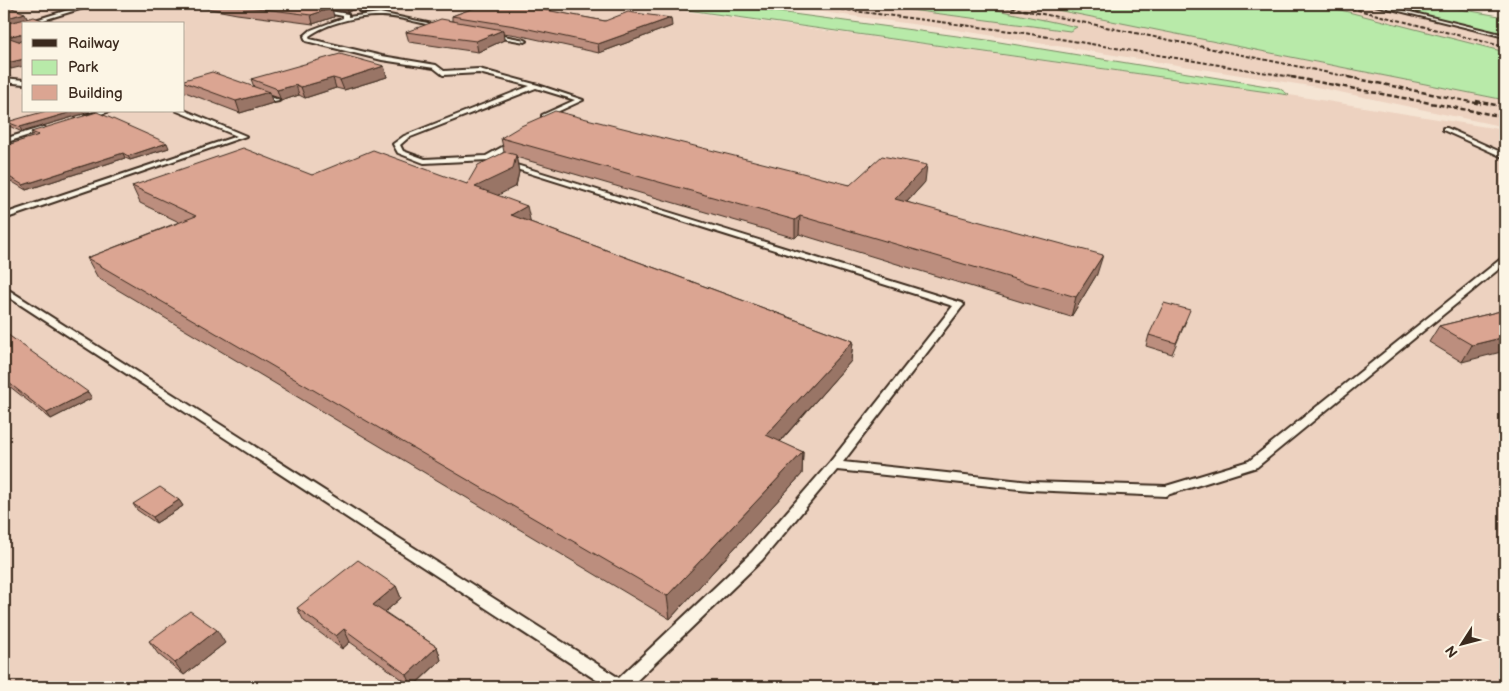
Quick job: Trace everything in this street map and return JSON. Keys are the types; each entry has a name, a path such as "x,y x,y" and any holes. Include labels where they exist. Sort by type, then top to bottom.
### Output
{"lane":[{"path":"31,22 81,8 77,4"},
{"path":"384,4 346,17 313,31 306,36 308,40 382,58 436,67 443,73 479,72 536,86 580,100 538,119"},
{"path":"1373,4 1505,36"},
{"path":"311,9 346,17 380,14 448,27"},
{"path":"17,26 22,25"},
{"path":"486,34 525,42"},
{"path":"4,80 22,82"},
{"path":"4,290 620,687 757,556 834,465 959,306 488,158 424,161 400,152 396,144 406,137 536,86"},
{"path":"252,92 276,101"},
{"path":"78,119 103,112"},
{"path":"4,217 244,136 183,112"},
{"path":"4,142 52,127"},
{"path":"1445,130 1504,155"},
{"path":"488,158 518,140"},
{"path":"834,465 1030,486 1166,491 1252,464 1505,260"}],"shaded area":[{"path":"4,4 633,4 1296,96 1505,130 1505,687 4,687"},
{"path":"762,4 865,4 1069,31 1076,27 969,4 1027,4 1505,100 1505,127 1316,87 957,30"},
{"path":"1317,4 1377,4 1505,34 1505,52"}],"green space":[{"path":"645,4 718,4 987,40 1279,88 1289,95"},
{"path":"865,4 969,4 1077,27 1070,31"},
{"path":"1027,4 1317,4 1505,52 1505,100"},
{"path":"1377,4 1431,4 1505,17 1505,34"}],"building":[{"path":"225,4 304,4 332,8 311,15"},
{"path":"485,4 546,4 535,8 605,21 628,12 671,18 598,44 515,26 452,16"},
{"path":"4,5 25,13 4,19"},
{"path":"34,17 47,22 22,22 22,33 7,37 22,42 22,59 7,63 4,61 4,24"},
{"path":"441,19 503,30 476,41 406,32"},
{"path":"340,54 384,66 340,80 333,78 301,87 296,85 277,90 251,79"},
{"path":"212,72 269,92 236,101 185,82 185,80"},
{"path":"555,111 850,185 882,156 927,165 895,199 1103,255 1076,297 800,216 795,220 501,138 521,126"},
{"path":"42,112 72,112 20,127 7,122"},
{"path":"97,112 167,143 128,156 123,153 23,185 4,174 4,146 39,135 31,132"},
{"path":"243,148 312,175 373,150 467,184 478,165 505,152 516,155 513,169 475,187 527,206 511,215 853,341 766,435 803,452 667,596 87,258 196,216 132,186"},
{"path":"1164,303 1190,310 1176,343 1149,335"},
{"path":"1505,310 1505,337 1472,345 1439,326"},
{"path":"4,332 88,392 47,413 4,379"},
{"path":"160,487 179,500 153,517 133,504"},
{"path":"358,560 396,586 373,605 437,647 407,675 344,629 336,636 297,608"},
{"path":"190,611 217,630 175,663 149,641"}],"railway":[{"path":"800,4 1018,32 1298,78"},
{"path":"994,4 1354,78"},
{"path":"1334,4 1505,47"},
{"path":"1291,77 1505,117"},
{"path":"1348,77 1481,104"},
{"path":"1476,101 1505,107"}]}
